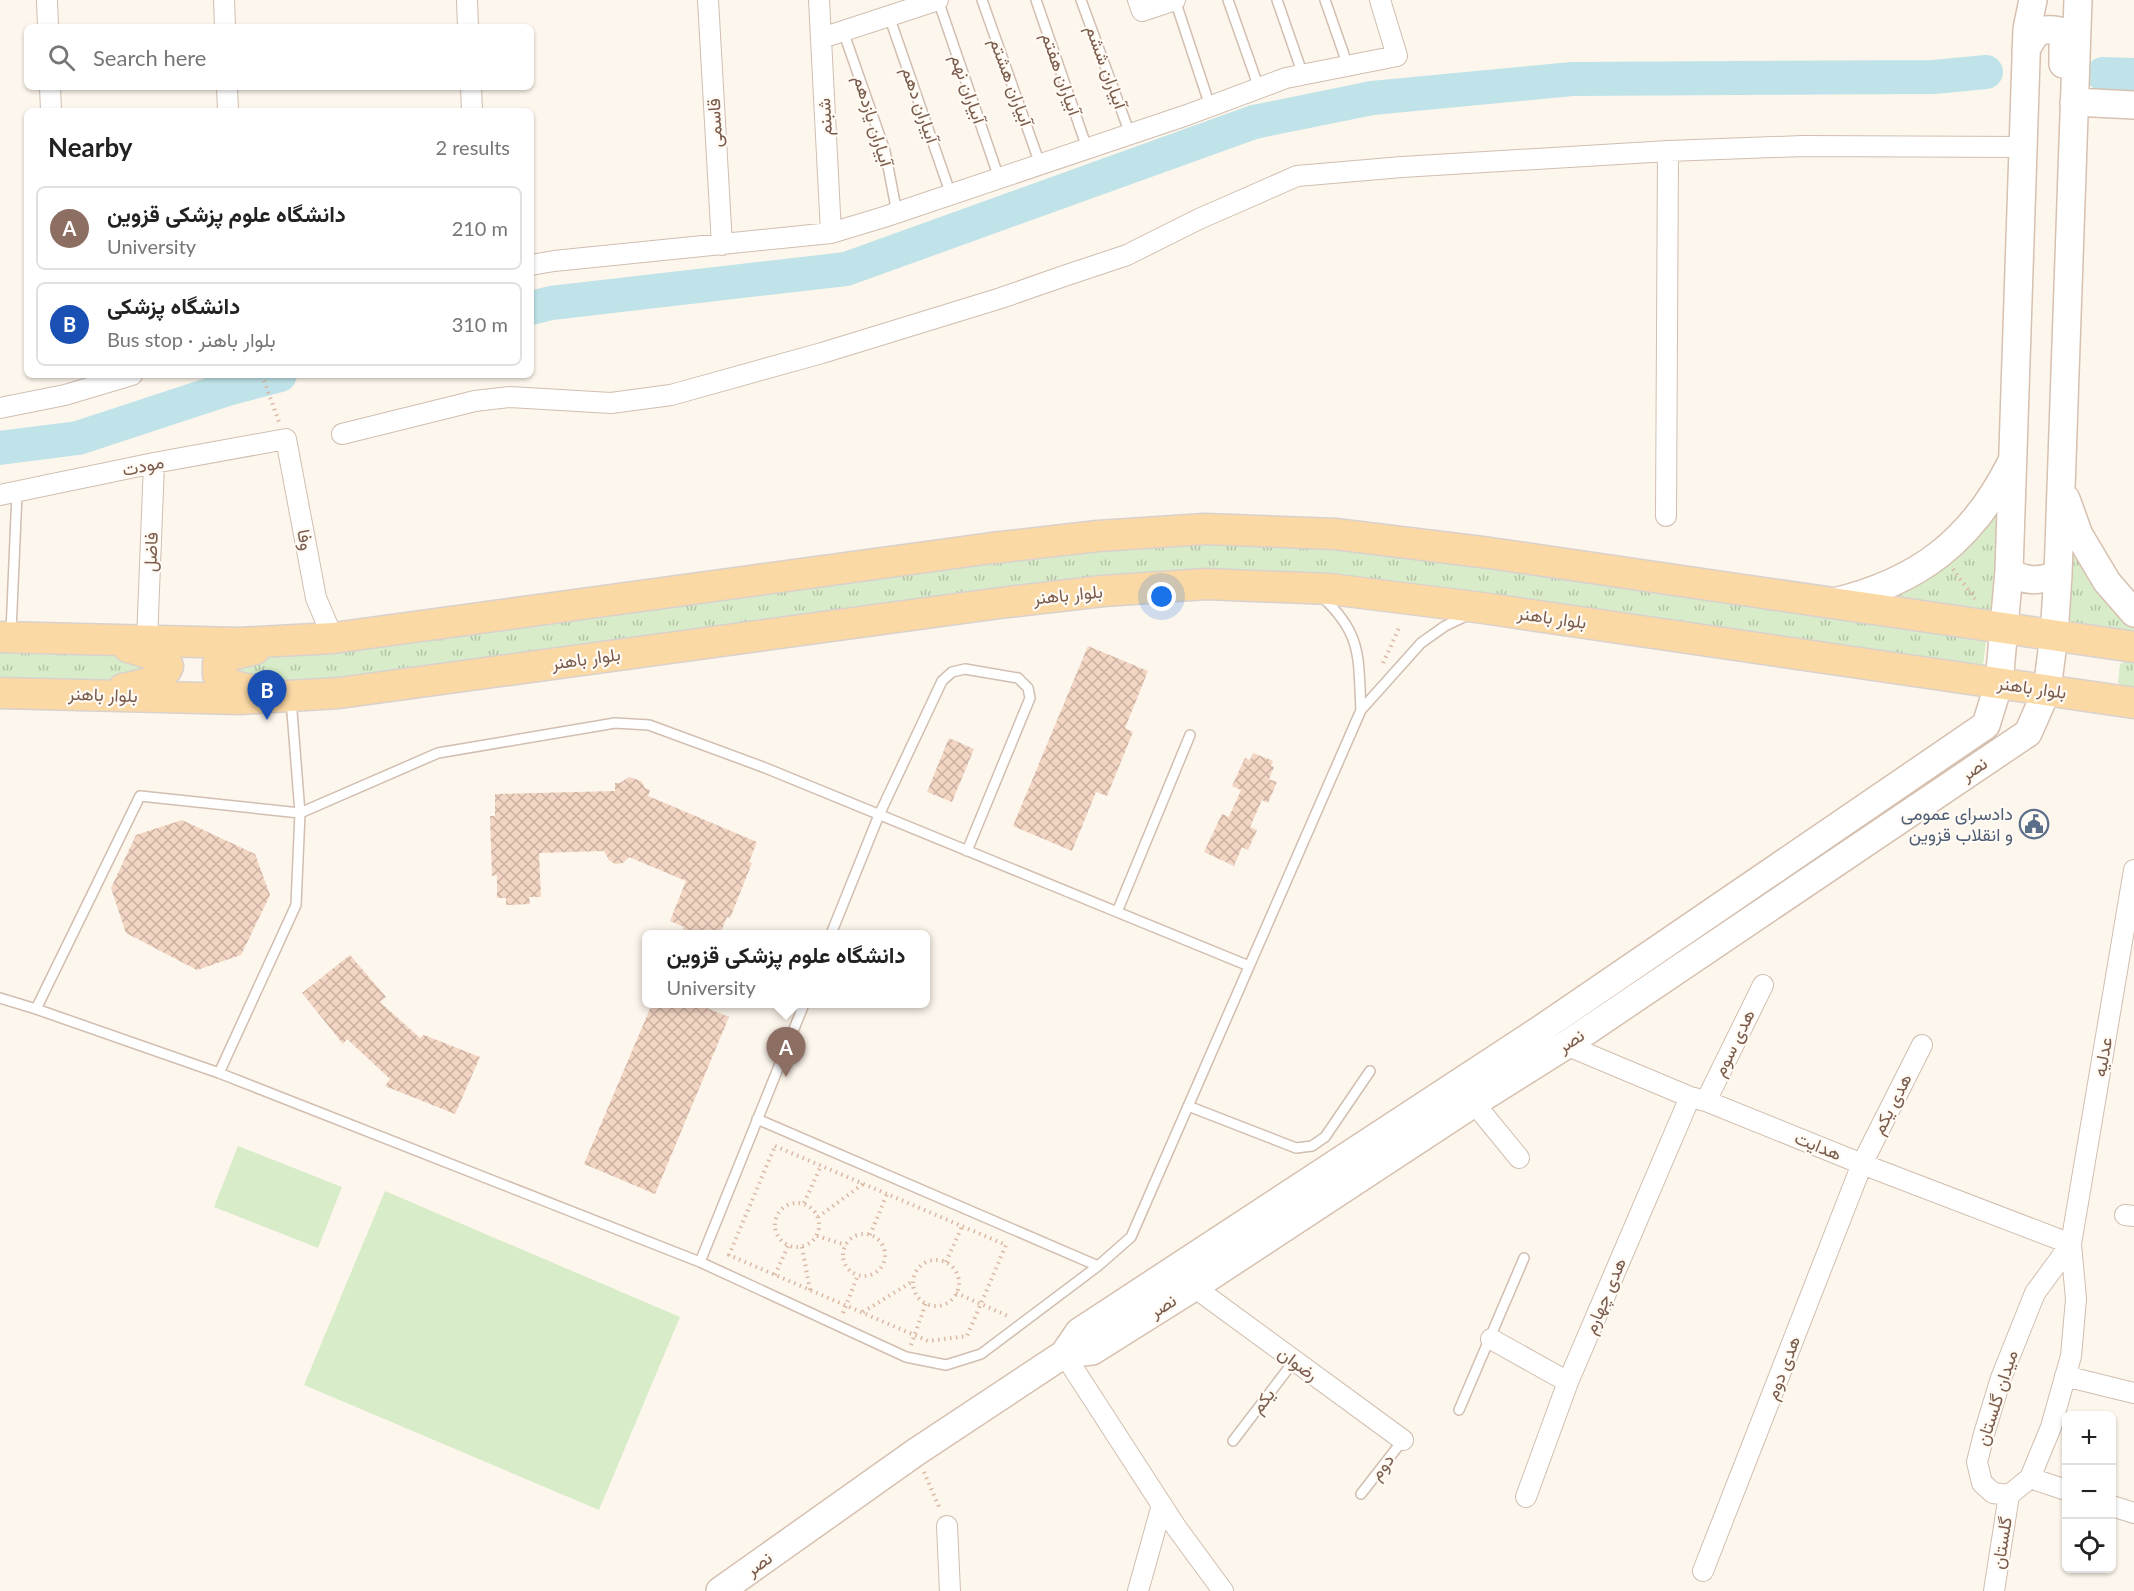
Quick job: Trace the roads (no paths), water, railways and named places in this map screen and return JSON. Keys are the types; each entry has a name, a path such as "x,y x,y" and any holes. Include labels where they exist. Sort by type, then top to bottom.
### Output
{"main road":[{"path":"5,638 239,643 333,638 992,548 1098,536 1205,529 1357,537 1490,553 2134,647"},
{"name":"بلوار باهنر","path":"0,693 240,699 339,693 976,606 1103,591 1206,584 1313,589 1483,608 2134,703"},
{"path":"81,695 119,690 155,680 165,674 168,666 163,660 143,650 83,639"},
{"path":"295,695 235,687 218,675 218,664 227,656 296,640"}],"street":[{"path":"47,0 48,24"},
{"path":"224,0 225,24"},
{"path":"467,0 468,24"},
{"name":"قاسمی","path":"708,0 722,245"},
{"name":"شبنم","path":"819,0 831,233"},
{"path":"822,38 938,0"},
{"path":"1138,0 1142,11 1175,0"},
{"path":"534,264 831,233 897,213 1286,78 1397,56 1380,0"},
{"path":"2024,0 2026,39"},
{"path":"2026,39 2033,0"},
{"name":"نصر","path":"1064,1354 1092,1351 1194,1287 1566,1045 2028,733 2047,690 2054,635 2077,13"},
{"path":"2026,39 2043,30 2060,31 2063,40 2057,197 2070,240"},
{"name":"نصر","path":"720,1591 916,1452 1064,1354 1079,1332 1551,1022 1986,725 1999,683 2009,571 2026,39"},
{"path":"50,90 51,108"},
{"path":"227,90 228,108"},
{"path":"471,90 472,108"},
{"path":"2074,94 2134,105"},
{"path":"342,434 475,401 510,397 611,403 671,395 822,353 1126,255 1199,219 1297,176 1402,167 1668,151 1803,146 2023,147"},
{"path":"1666,516 1668,151"},
{"path":"0,408 65,395 122,378"},
{"name":"مودت","path":"9,494 154,463 286,439"},
{"name":"وفا","path":"286,439 316,598 333,638"},
{"path":"1833,603 1867,595 1890,585 1919,569 1941,553 1964,533 1983,510 1998,489 2014,456"},
{"name":"فاضل","path":"147,641 154,463"},
{"path":"2061,486 2079,535 2107,582 2134,613"},
{"path":"2009,571 2020,579 2033,581 2058,575"},
{"name":"عدلیه","path":"2071,1244 2134,870"},
{"name":"هدی سوم","path":"1698,1099 1762,985"},
{"name":"هدی یکم","path":"1862,1164 1922,1044"},
{"name":"هدایت","path":"1566,1045 1862,1164 2071,1244"},
{"name":"هدی چهارم","path":"1526,1497 1568,1382 1698,1099"},
{"path":"1474,1103 1519,1158"},
{"name":"هدی دوم","path":"1703,1571 1862,1164"},
{"path":"2009,1495 2030,1478 2051,1427 2071,1356 2076,1299 2071,1244"},
{"name":"میدان گلستان","path":"2009,1495 1993,1493 1982,1483 1977,1462 1983,1434 2001,1378 2035,1293 2071,1244"},
{"name":"رضوان","path":"1194,1287 1403,1440"},
{"path":"1491,1339 1568,1382"},
{"path":"1064,1354 1162,1505 1223,1591"},
{"path":"2065,1376 2134,1393"},
{"path":"2030,1478 2062,1488"},
{"name":"گلستان","path":"1994,1591 2009,1495"},
{"path":"1138,1591 1162,1505"},
{"path":"2116,1507 2134,1513"},
{"path":"947,1526 950,1591"}],"lane":[{"name":"آبیاران نهم","path":"938,0 999,178"},
{"name":"آبیاران هشتم","path":"982,0 1040,164"},
{"name":"آبیاران هفتم","path":"1035,0 1087,148"},
{"name":"آبیاران ششم","path":"1081,0 1130,134"},
{"path":"1175,0 1210,106"},
{"path":"1228,0 1259,88"},
{"path":"1277,0 1303,75"},
{"path":"1325,0 1348,66"},
{"name":"آبیاران دهم","path":"889,16 951,195"},
{"name":"آبیاران یازدهم","path":"843,31 885,151 897,213"},
{"path":"5,638 9,494"},
{"path":"1313,589 1335,608 1347,624 1355,641 1359,661 1361,711"},
{"path":"0,999 36,1009 219,1073 700,1262 906,1358 946,1365 981,1354 1098,1266 1131,1238 1361,711 1421,643 1445,626 1483,608"},
{"path":"833,930 879,815 942,681 952,672 965,669 1018,678 1028,688 1030,698 967,851"},
{"path":"219,1073 296,905 300,813 295,695"},
{"path":"36,1009 140,796 300,813 438,753 615,723 649,725 764,767 1249,966"},
{"path":"1117,912 1190,735"},
{"path":"700,1262 802,1008"},
{"path":"1188,1106 1296,1148 1312,1146 1325,1137 1370,1071"},
{"path":"757,1119 1098,1266"},
{"path":"1459,1410 1524,1258"},
{"name":"یکم","path":"1233,1441 1294,1362"},
{"name":"دوم","path":"1361,1494 1403,1440"}],"waterway":[{"path":"534,307 551,303 846,269 1254,122 1372,98 1572,79 1934,77 1986,72"},
{"path":"2103,74 2134,75"},
{"path":"0,448 78,438 227,389 269,378"}],"place":[{"name":"دانشگاه پزشکی","path":"267,720"},
{"name":"دادسرای عمومی و انقلاب قزوین","path":"2034,824"},
{"name":"دانشگاه علوم پزشکی قزوین","path":"786,1077"}]}
